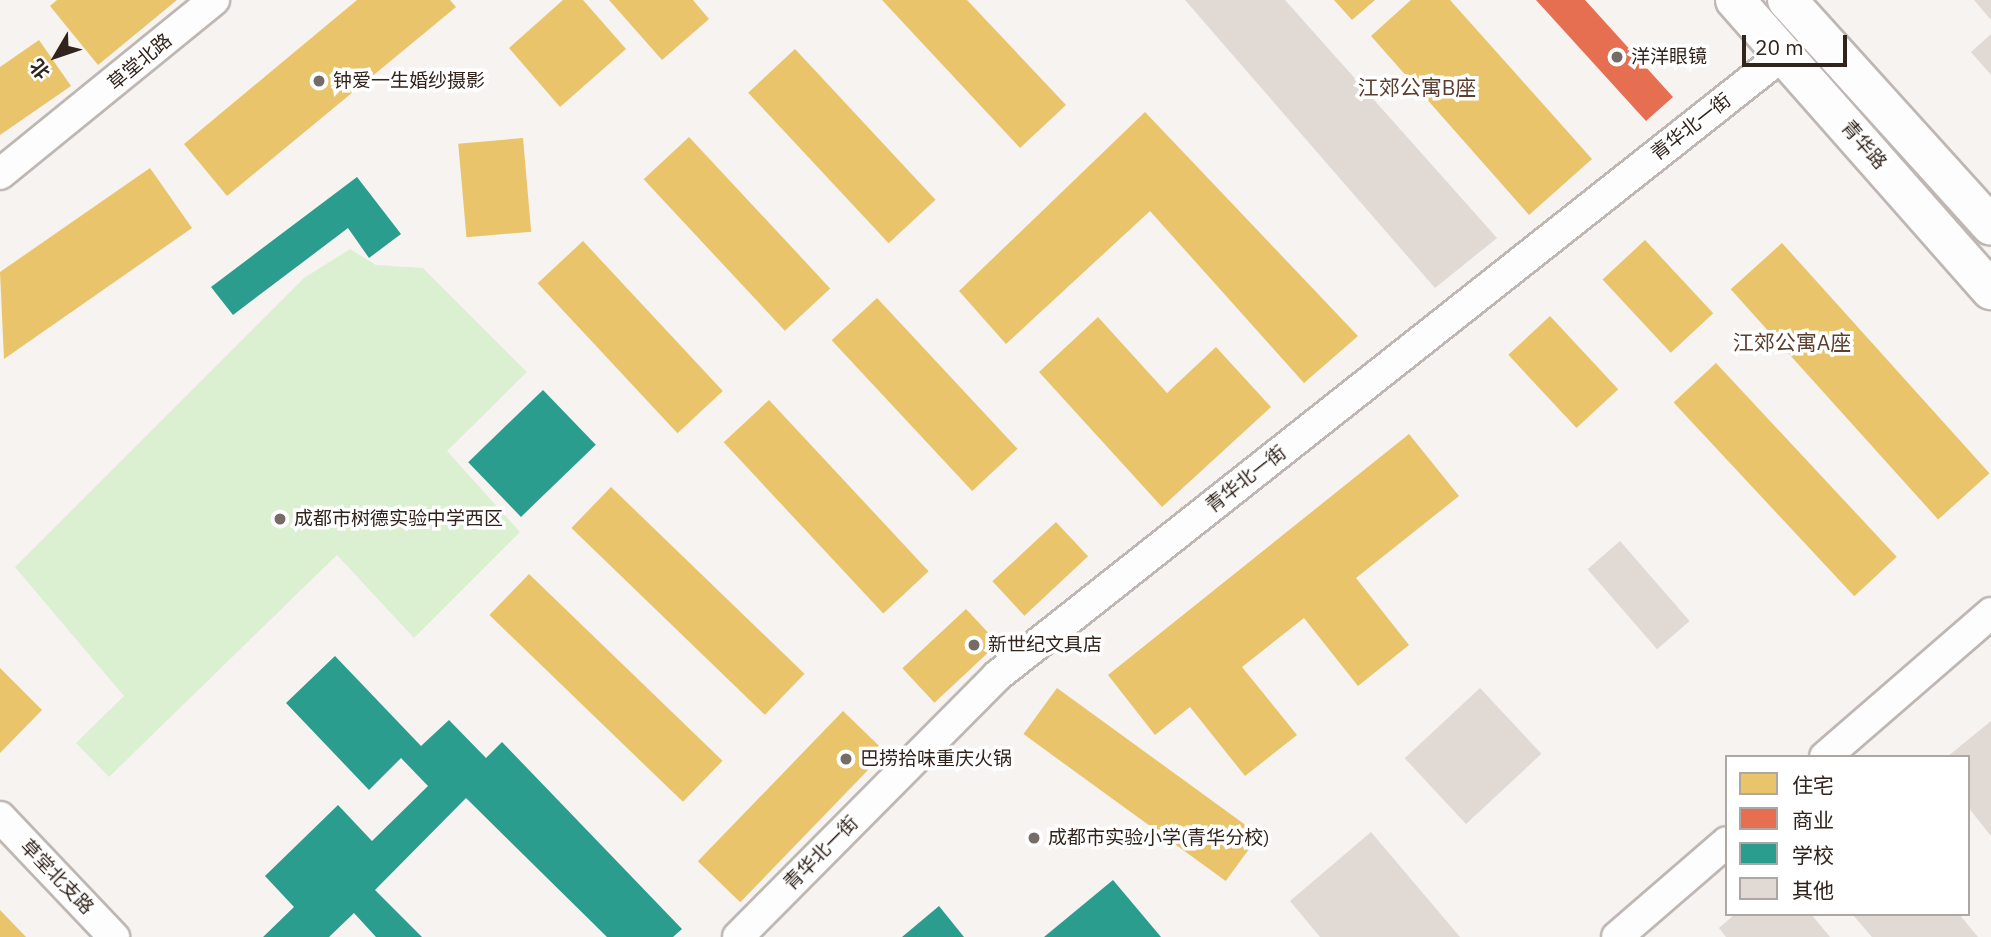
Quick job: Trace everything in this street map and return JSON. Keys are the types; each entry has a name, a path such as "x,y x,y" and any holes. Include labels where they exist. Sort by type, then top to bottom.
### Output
{"main road":[{"name":"青华路","path":"1735,0 1991,290"},
{"name":"青华路","path":"1787,0 1991,226"}],"street":[{"name":"草堂北路","path":"0,174 214,0"},
{"name":"青华北一街","path":"737,937 997,676 1784,54"},
{"path":"1827,755 1991,613"},
{"name":"草堂北支路","path":"0,817 114,937"},
{"path":"1617,937 1725,844"}],"green space":[{"path":"350,249 376,265 423,268 527,372 447,451 520,532 414,638 337,555 109,777 76,743 124,696 15,567 304,278"}],"building: 住宅":[{"path":"57,0 177,0 98,65 50,6"},
{"path":"357,0 450,0 456,7 227,196 184,144"},
{"path":"563,0 583,0 626,49 560,107 509,48"},
{"path":"609,0 693,0 709,19 662,60"},
{"path":"882,0 967,0 1066,105 1020,148"},
{"path":"1334,0 1375,0 1352,20"},
{"path":"1411,0 1450,0 1592,159 1529,215 1371,36"},
{"path":"39,40 71,86 0,135 0,67"},
{"path":"795,49 935,200 889,243 748,93"},
{"path":"1145,112 1358,336 1304,383 1150,211 1006,344 959,291"},
{"path":"689,137 830,288 785,331 644,179"},
{"path":"523,138 531,232 466,237 458,144"},
{"path":"150,168 192,228 4,359 0,272"},
{"path":"1645,240 1713,313 1671,353 1603,280"},
{"path":"583,241 723,391 677,433 538,283"},
{"path":"1782,243 1989,473 1938,520 1731,289"},
{"path":"877,298 1017,449 972,491 832,340"},
{"path":"1550,316 1618,389 1577,428 1508,355"},
{"path":"1098,317 1167,393 1216,347 1271,407 1162,507 1039,372"},
{"path":"1716,363 1897,557 1854,596 1674,403"},
{"path":"769,400 929,571 883,613 724,442"},
{"path":"1409,434 1459,496 1356,578 1409,645 1358,686 1304,618 1242,667 1297,735 1245,776 1190,707 1155,735 1108,675"},
{"path":"611,487 805,674 765,715 571,528"},
{"path":"1056,522 1088,556 1024,616 992,581"},
{"path":"529,574 723,761 683,802 489,615"},
{"path":"966,609 998,643 934,703 902,668"},
{"path":"0,668 42,710 0,753"},
{"path":"1057,688 1259,835 1226,881 1023,734"},
{"path":"843,711 885,752 740,902 698,861"},
{"path":"0,910 26,937 0,937"}],"building: 商业":[{"path":"1536,0 1585,0 1673,97 1646,121"}],"building: 学校":[{"path":"357,177 401,234 369,258 348,228 233,315 211,287"},
{"path":"543,390 596,445 521,517 468,462"},
{"path":"335,656 421,746 449,720 486,758 502,742 682,929 673,937 607,937 466,798 375,890 422,937 376,937 354,913 329,937 263,937 294,907 265,876 338,805 372,841 428,786 401,758 369,790 286,703"},
{"path":"1113,880 1161,937 1044,937"},
{"path":"939,906 964,937 902,937"}],"building: 其他":[{"path":"1185,0 1285,0 1497,238 1435,288"},
{"path":"1974,0 1991,0 1991,20"},
{"path":"1991,34 1991,75 1971,52"},
{"path":"1620,541 1690,621 1657,649 1588,569"},
{"path":"1480,688 1541,754 1466,824 1405,758"},
{"path":"1991,721 1991,836 1970,810 1970,755 1949,755"},
{"path":"1371,832 1460,937 1320,937 1290,901"},
{"path":"1733,916 1813,916 1830,937 1726,937 1719,928"},
{"path":"1854,916 1961,916 1978,937 1872,937"}],"place":[{"name":"洋洋眼镜","path":"1617,57"},
{"name":"钟爱一生婚纱摄影","path":"319,81"},
{"name":"成都市树德实验中学西区","path":"280,519"},
{"name":"新世纪文具店","path":"974,645"},
{"name":"巴捞拾味重庆火锅","path":"846,759"},
{"name":"成都市实验小学(青华分校)","path":"1034,838"}],"district":[{"name":"江郊公寓B座","path":"1417,87"},
{"name":"江郊公寓A座","path":"1792,342"}]}
